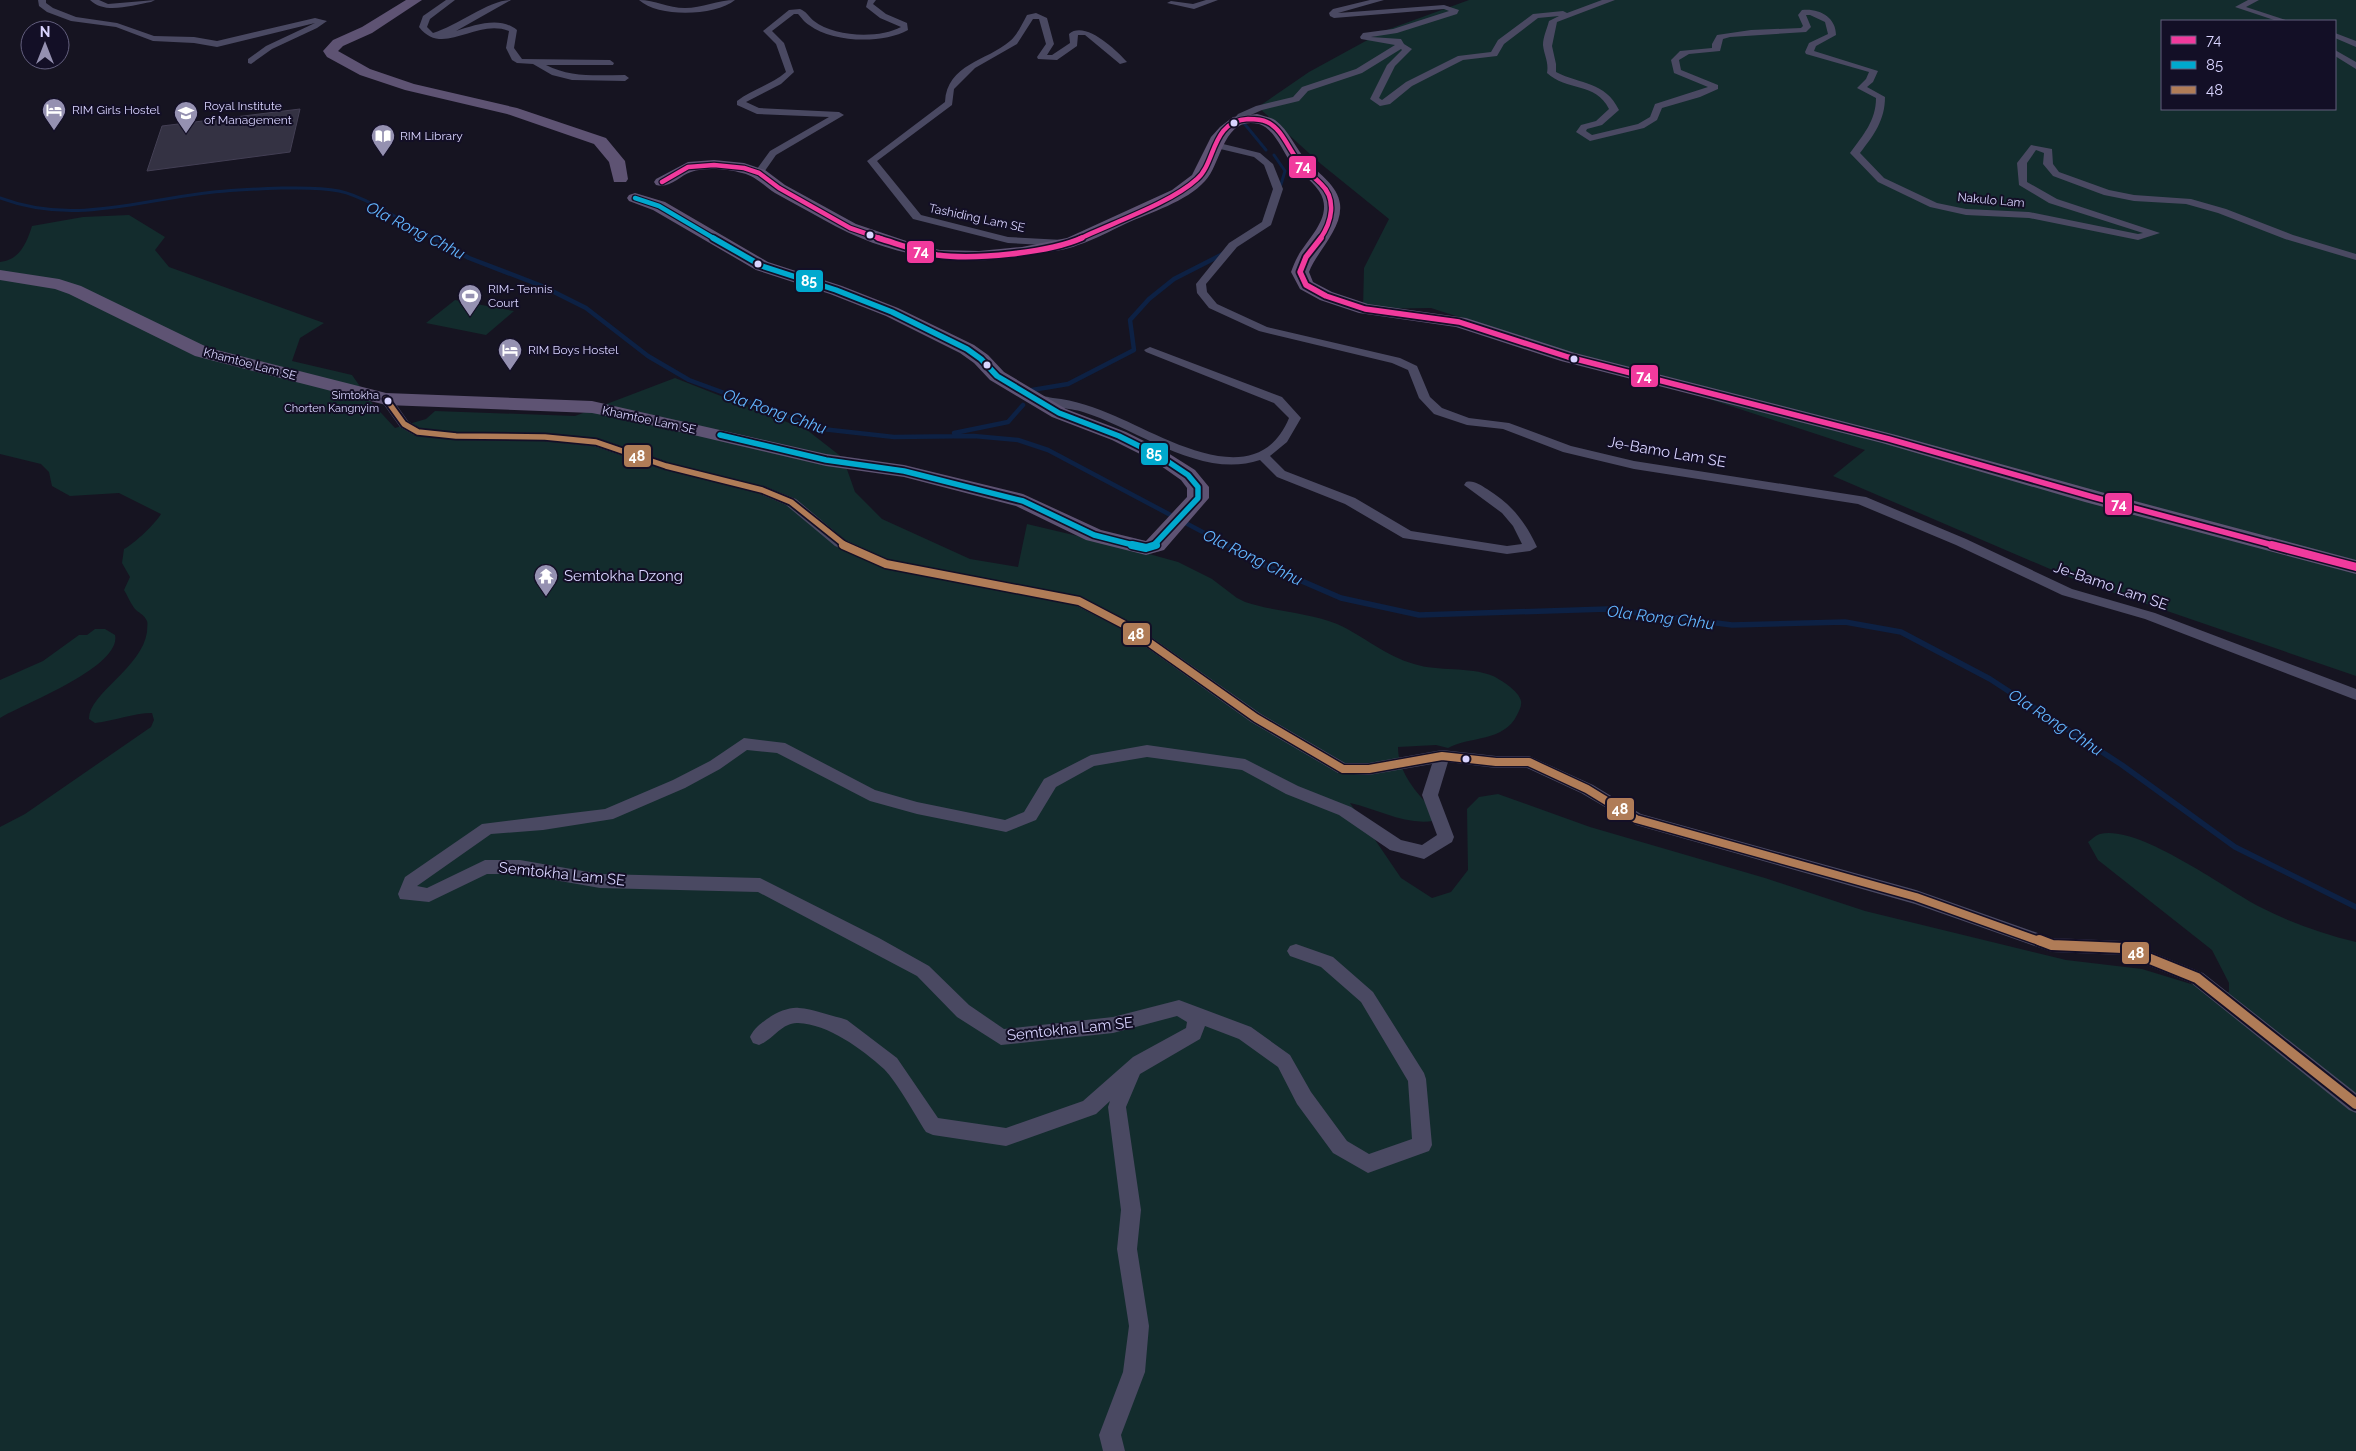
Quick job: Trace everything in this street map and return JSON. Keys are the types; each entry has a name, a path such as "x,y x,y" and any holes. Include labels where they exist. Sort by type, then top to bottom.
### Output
{"main road":[{"name":"Khamtoe Lam SE","path":"0,275 59,284 76,290 176,342 202,352 386,399 592,407 638,416 826,460 904,471 968,486 1023,501 1094,535 1146,548 1156,545 1198,498 1198,487 1188,475 1161,457 1119,436 1059,413 996,376 981,360 967,350 892,312 836,290 762,266 638,184 600,142 512,111 410,87 365,72 332,54 330,51 338,43 367,30 415,0"},
{"path":"638,184 688,167 714,165 744,168 759,173 779,188 850,228 918,251 940,255 979,256 1022,252 1072,242 1178,193 1199,178 1224,130 1238,120 1257,119 1268,122 1276,129 1301,164 1326,189 1332,203 1330,218 1322,236 1306,257 1300,272 1306,285 1326,296 1365,309 1459,322 1568,357 1889,439 2102,500 2356,567"},
{"name":"Khamtoe Lam SE","path":"638,184 635,198 638,184"}],"street":[{"path":"42,0 42,4 50,10 74,19 117,25 153,38 194,40 217,44 315,20 323,21 313,28 264,48 251,61"},
{"path":"94,0 101,5 108,6 150,0"},
{"path":"451,0 426,18 423,27 435,38 487,25 507,26 513,30 510,48 514,58 535,62 610,63"},
{"path":"431,36 452,30 507,0"},
{"path":"643,0 668,10 698,10 714,7 731,0"},
{"path":"759,173 773,153 839,115 757,111 740,103 748,95 781,82 790,72 780,43 766,30 792,12 800,11 812,24 846,36 872,37 898,32 905,28 904,25 873,10 869,5 872,0"},
{"path":"1171,3 1194,7 1214,0"},
{"path":"1380,0 1336,11 1334,16 1444,7 1455,10 1454,12 1394,31 1366,35 1364,37 1373,40 1398,41 1400,46 1408,49 1391,66 1374,98 1380,104 1387,102 1409,84 1461,58 1494,54 1501,42 1536,16 1581,11 1590,5 1611,0"},
{"path":"2255,0 2239,7 2283,20"},
{"name":"Nakulo Lam","path":"1581,11 1553,21 1548,48 1553,61 1551,73 1558,78 1597,89 1612,102 1614,110 1599,123 1584,127 1581,132 1590,138 1641,126 1654,118 1658,106 1715,87 1677,71 1675,60 1684,51 1717,49 1716,44 1720,38 1731,35 1767,30 1803,30 1807,27 1802,15 1804,12 1812,12 1830,22 1833,28 1832,34 1812,45 1809,52 1874,71 1870,80 1861,88 1881,97 1882,109 1879,120 1855,153 1881,180 1934,205 1966,212 2030,215 2138,237 2155,233 2053,201 2022,183 2022,163 2034,147 2049,150 2048,164 2056,174 2107,192 2134,198 2187,201 2222,211 2288,238 2356,257"},
{"name":"Tashiding Lam SE","path":"1072,242 1056,244 1008,240 917,217 872,161 949,103 950,88 974,65 1002,51 1021,36 1030,17 1043,18 1050,44 1041,58 1054,58 1074,44 1073,34 1076,32 1087,33 1123,62"},
{"path":"2336,35 2356,44"},
{"path":"1238,120 1259,108 1296,99 1306,89 1313,86 1359,71 1400,46"},
{"path":"2336,53 2356,66"},
{"path":"535,62 555,73 572,77 625,78"},
{"name":"Je-Bamo Lam SE","path":"1215,145 1257,155 1268,164 1278,189 1275,199 1268,208 1267,223 1233,245 1201,284 1202,293 1213,306 1263,329 1396,360 1413,368 1425,398 1438,411 1467,421 1505,426 1567,449 1634,465 1861,500 1895,516 1961,542 2067,592 2150,616 2281,664 2356,695"},
{"path":"1038,400 1051,400 1088,410 1178,450 1234,463 1262,455 1276,447 1291,430 1295,418 1278,400 1150,350"},
{"path":"386,399 404,424 418,432 456,436 545,437 596,442 666,466 762,490 791,502 840,543 886,564 1079,601 1124,624 1256,718 1343,769 1370,769 1442,756 1496,762 1529,762 1587,790 1636,819 1916,897 2052,945 2123,948 2197,978 2356,1104"},
{"path":"1262,455 1281,474 1350,501 1408,535 1507,550 1530,547 1522,525 1501,503 1470,485"},
{"name":"Semtokha Lam SE","path":"1179,1008 1126,1024 1001,1038 963,1011 923,971 760,885 600,881 520,867 485,867 429,895 406,894 411,882 488,828 543,824 607,815 679,784 715,765 744,744 780,747 818,769 870,795 917,808 1006,826 1030,816 1050,783 1090,761 1147,751 1245,765 1292,790 1345,811 1396,845 1424,852 1446,837 1430,795 1442,756"},
{"path":"1179,1008 1245,1033 1284,1061 1304,1098 1340,1146 1368,1164 1422,1145 1417,1079 1366,997 1327,962 1296,950"},
{"path":"759,1038 778,1021 796,1015 841,1026 891,1064 933,1126 1006,1137 1089,1108 1139,1063 1194,1033 1197,1019 1179,1008"},
{"path":"1114,1451 1110,1435 1134,1372 1139,1326 1126,1250 1131,1210 1117,1107 1126,1083 1139,1063"}],"green space":[{"path":"1469,0 2356,0 2356,676 2071,578 1833,476 1865,450 1431,308 1363,309 1364,268 1389,219 1321,164 1258,107 1309,72 1384,31"},
{"path":"129,215 165,237 155,250 169,267 324,323 300,338 292,361 352,375 371,402 395,428 426,419 435,411 575,416 675,378 807,430 843,458 855,492 882,519 970,559 1018,567 1027,524 1178,562 1212,579 1245,602 1337,624 1384,651 1414,664 1433,668 1474,671 1493,676 1513,690 1520,697 1521,701 1521,707 1517,715 1504,730 1448,748 1436,745 1398,747 1401,766 1405,775 1435,813 1433,821 1422,822 1401,819 1350,803 1401,878 1432,898 1451,892 1468,870 1467,809 1479,797 1498,794 1590,827 1765,878 1865,911 2066,960 2142,969 2217,992 2229,992 2229,983 2212,950 2098,860 2088,842 2100,834 2116,833 2136,839 2181,860 2272,913 2307,928 2356,942 2356,1451 0,1451 0,827 25,814 151,727 154,720 152,713 95,723 89,719 91,710 97,700 126,669 143,645 147,632 147,621 134,608 124,590 130,577 122,563 124,549 144,533 161,514 119,493 70,496 52,486 49,472 41,464 0,454 0,262 7,261 18,254 28,238 32,226 83,217"},
{"name":"RIM- Tennis Court","path":"455,300 514,311 486,335 426,323"},
{"path":"95,629 105,629 115,635 113,647 103,660 88,672 69,683 0,718 0,680 43,661 79,635 87,635"}],"building":[{"name":"Royal Institute of Management","path":"300,109 290,152 147,171 162,126"}],"waterway":[{"path":"1243,122 1266,150"},
{"path":"1274,155 1285,171 1279,191"},
{"name":"Ola Rong Chhu","path":"0,198 25,206 75,211 250,189 325,189 350,194 361,199 434,239"},
{"name":"Ola Rong Chhu","path":"432,238 469,258 542,286 586,308 648,356 689,380 822,429 894,437 974,436 1018,440 1048,450 1229,546"},
{"path":"1032,390 1068,384 1134,350 1130,320 1149,299 1174,279 1223,254"},
{"path":"954,433 1008,422 1023,405"},
{"name":"Ola Rong Chhu","path":"1227,545 1267,566 1341,598 1419,615 1607,609 1732,625 1845,622 1901,632 1990,679 2122,765 2235,847 2356,907"}],"transit line":[{"name":"74","path":"662,182 688,167 714,165 744,168 759,173 779,188 850,228 918,251 940,255 979,256 1022,252 1072,242 1178,193 1199,178 1219,137 1225,130 1238,120 1257,119 1268,122 1276,129 1301,165 1326,189 1332,203 1330,218 1322,236 1306,257 1300,272 1306,285 1326,296 1365,309 1459,322 1568,357 1889,439 2093,497 2356,567"},
{"name":"85","path":"635,198 659,206 762,266 836,290 892,312 967,349 981,359 997,376 1059,413 1119,436 1161,457 1188,475 1198,487 1198,498 1156,545 1146,548 1094,535 1023,501 904,471 826,460 720,435"},
{"name":"48","path":"386,399 404,424 418,432 456,436 545,437 596,442 666,466 762,490 791,502 840,543 886,564 1079,601 1123,624 1256,718 1343,769 1369,769 1442,756 1496,762 1529,762 1587,789 1636,819 1916,897 2052,945 2123,948 2197,978 2356,1104"}],"place":[{"name":"RIM Girls Hostel","path":"54,131"},
{"name":"Royal Institute of Management","path":"186,134"},
{"name":"RIM Library","path":"383,157"},
{"name":"RIM- Tennis Court","path":"470,317"},
{"name":"RIM Boys Hostel","path":"510,371"},
{"name":"Simtokha Chorten Kangnyim","path":"388,401"},
{"name":"Semtokha Dzong","path":"546,597"}]}
